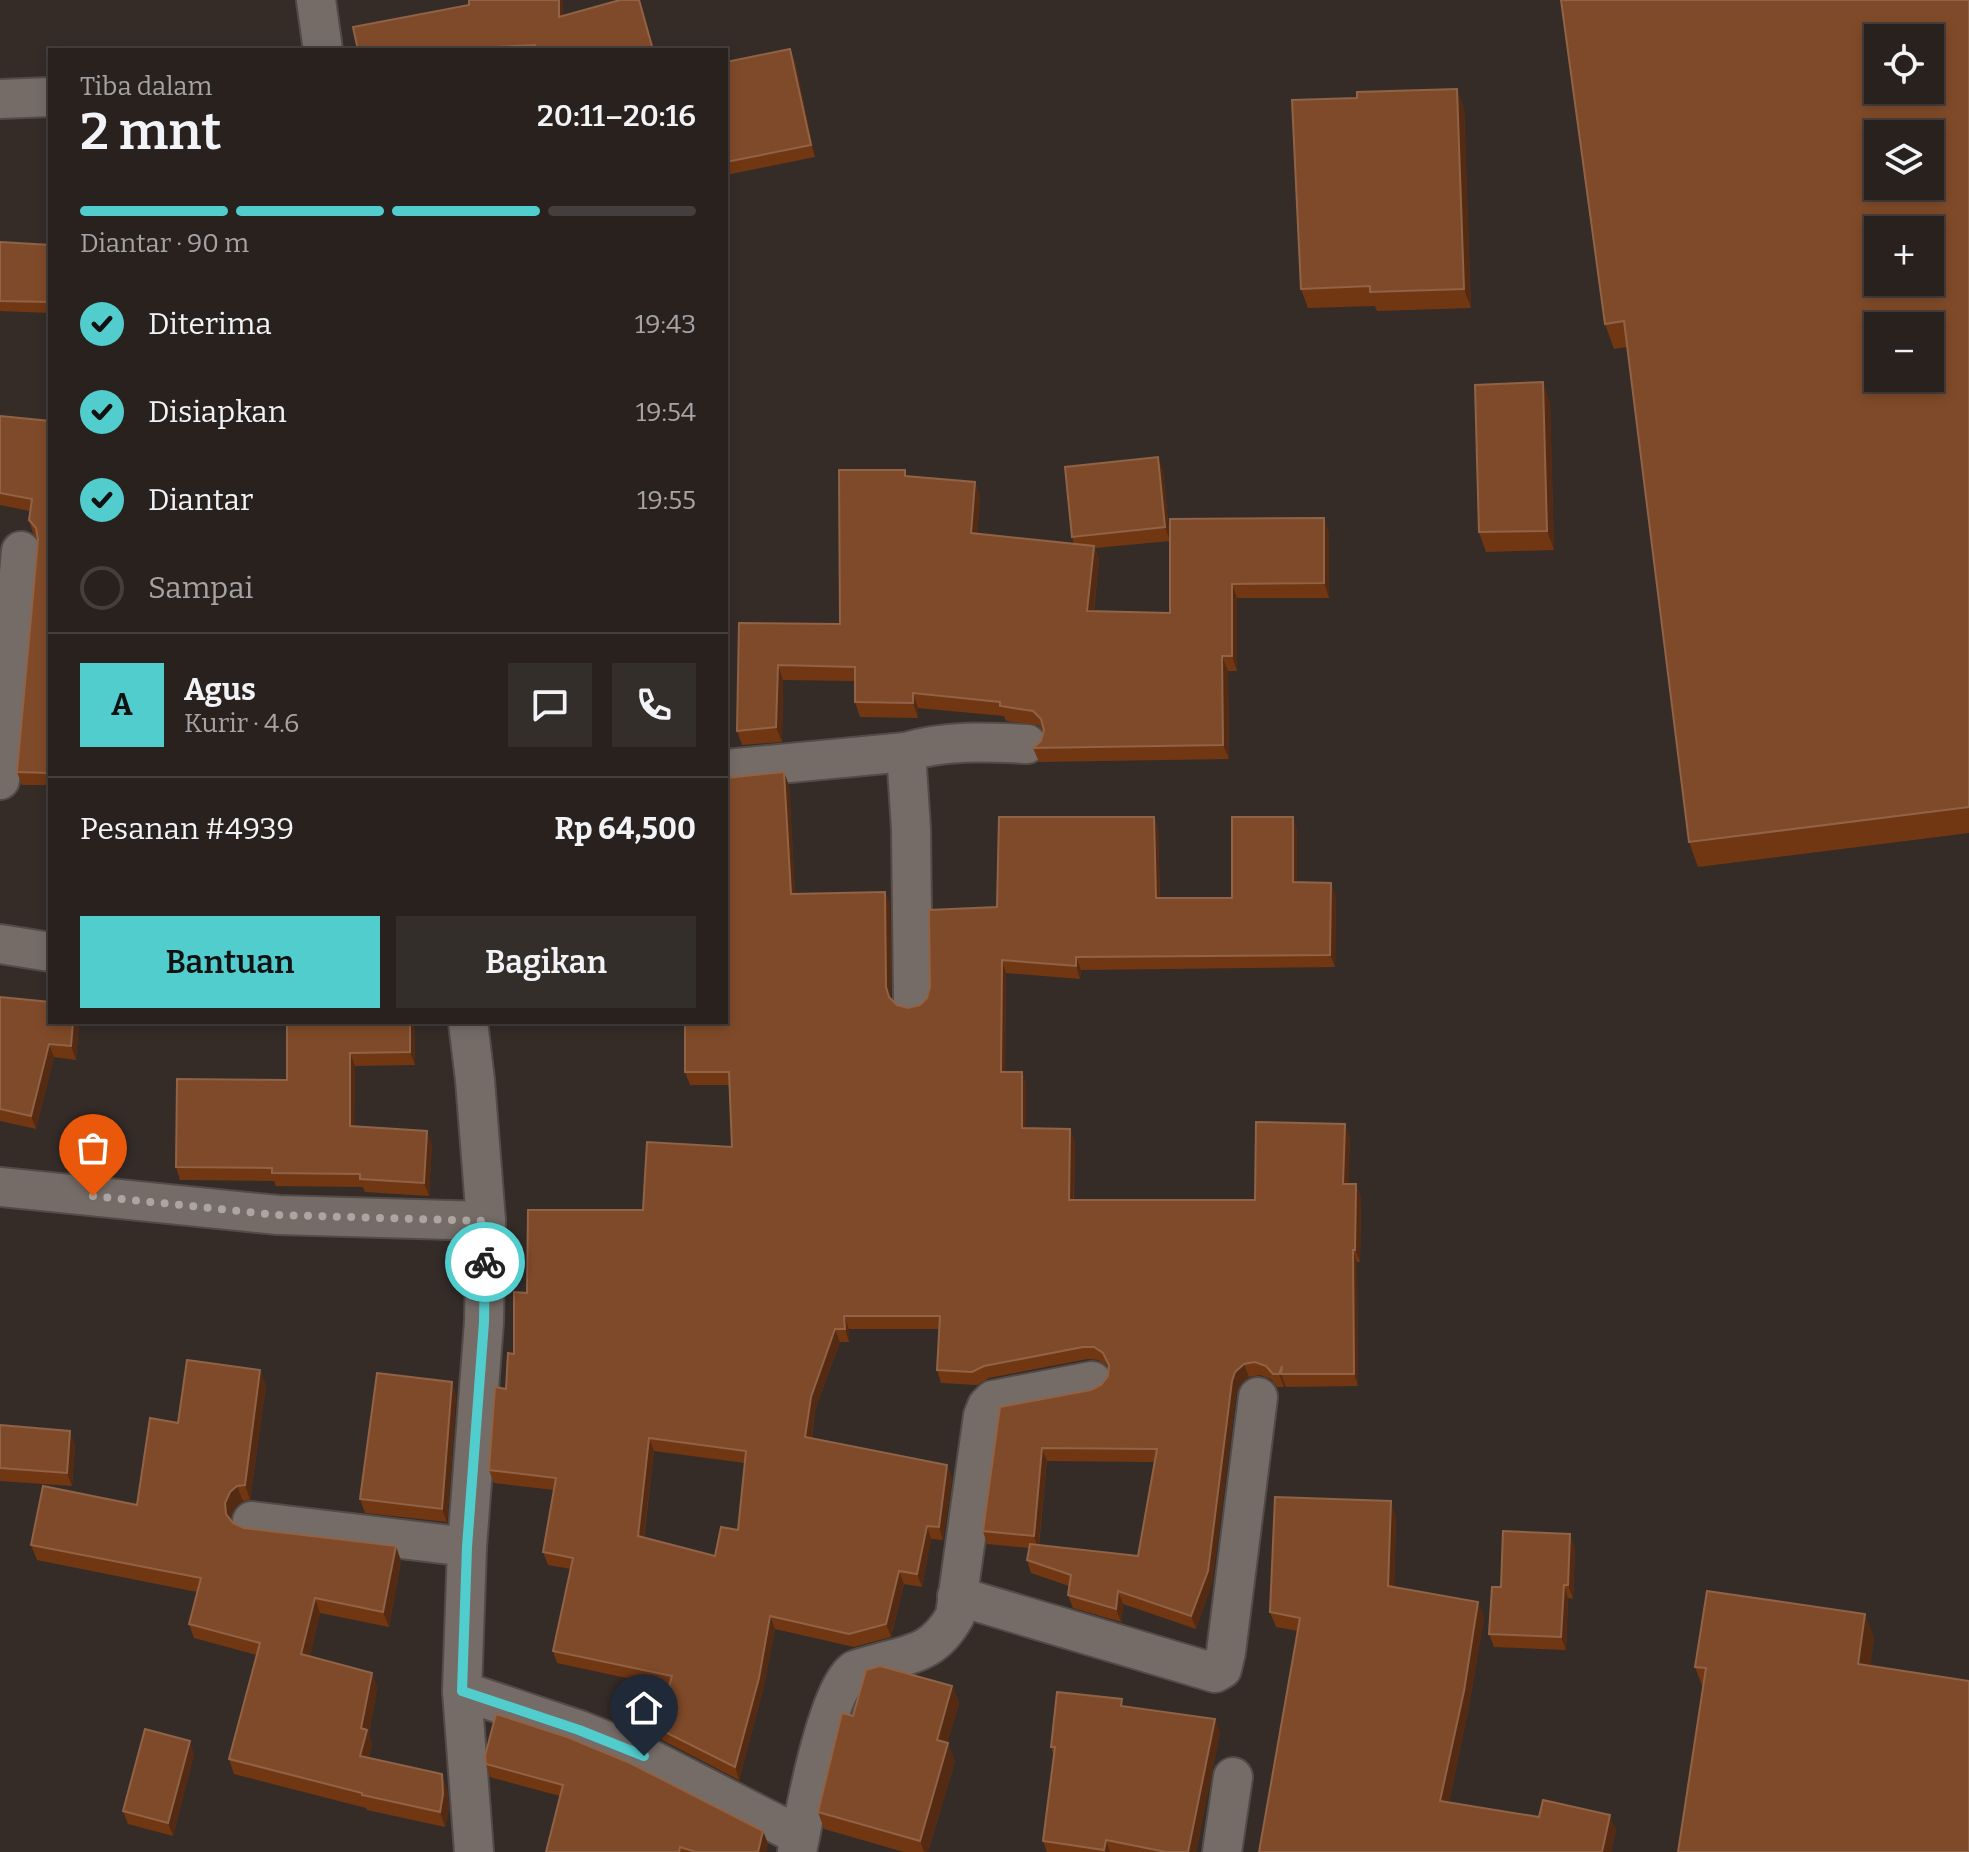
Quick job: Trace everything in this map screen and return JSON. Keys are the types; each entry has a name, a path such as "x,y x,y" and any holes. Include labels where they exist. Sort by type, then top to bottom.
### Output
{"street":[{"path":"316,0 323,48"},
{"path":"0,99 48,97"},
{"path":"0,780 24,550"},
{"path":"728,769 906,752 933,744 973,741 1027,744"},
{"path":"906,752 911,829 913,999"},
{"path":"0,944 48,952"},
{"path":"468,1024 486,1221 484,1322 467,1547 462,1691 474,1852"},
{"path":"0,1187 278,1215 486,1221"},
{"path":"462,1691 579,1730 644,1756 799,1844 829,1715 841,1687 855,1670 934,1645 955,1616 983,1416 987,1406 993,1400 1092,1381"},
{"path":"957,1596 1107,1638 1215,1673 1222,1669 1258,1397"},
{"path":"252,1521 467,1547"},
{"path":"1222,1852 1233,1777"}],"building":[{"path":"469,0 559,0 559,17 620,0 639,0 652,48 535,48 535,45 358,48 353,27 469,5"},
{"path":"1561,0 1969,0 1969,807 1689,842 1624,321 1605,324"},
{"path":"790,49 811,145 728,162 728,62"},
{"path":"1457,89 1464,289 1370,292 1370,286 1301,289 1292,100 1357,98 1357,92"},
{"path":"0,242 48,245 48,302 0,301"},
{"path":"1543,382 1547,531 1479,532 1475,385"},
{"path":"0,416 48,421 48,773 17,772 38,540 36,528 29,520 32,499 0,493"},
{"path":"1158,457 1165,527 1072,537 1065,467"},
{"path":"839,470 905,470 905,476 975,482 971,533 1094,546 1087,611 1170,613 1170,519 1324,518 1324,583 1232,584 1232,656 1222,656 1223,745 1033,748 1041,741 1044,730 1041,719 1033,711 1000,706 1000,702 913,693 913,703 855,702 855,667 778,665 776,727 737,731 739,623 840,624"},
{"path":"784,772 791,894 885,892 886,987 889,997 897,1005 908,1008 920,1005 927,998 930,987 929,910 997,907 999,817 1154,817 1156,898 1232,898 1232,817 1293,817 1293,882 1331,883 1330,955 1076,957 1076,966 1002,960 1001,1072 1022,1072 1022,1128 1070,1129 1069,1200 1255,1200 1256,1122 1345,1124 1343,1184 1356,1184 1354,1374 1281,1374 1282,1366 1279,1374 1273,1374 1266,1366 1255,1362 1244,1364 1235,1372 1208,1571 1191,1616 1118,1591 1116,1609 1068,1595 1071,1575 1027,1560 1030,1544 1138,1556 1157,1449 1042,1448 1034,1536 983,1531 1000,1407 1091,1390 1101,1385 1108,1376 1109,1365 1103,1353 1094,1347 1083,1347 984,1366 972,1372 937,1370 940,1316 844,1316 845,1329 835,1329 811,1397 805,1437 947,1465 939,1527 927,1526 917,1574 899,1571 886,1624 849,1634 770,1616 759,1678 735,1767 657,1728 672,1676 553,1651 573,1558 543,1552 556,1478 489,1470 495,1387 506,1389 508,1353 514,1354 514,1292 527,1293 528,1210 643,1210 647,1142 732,1147 729,1072 685,1072 685,1024 728,1024 728,778","holes":["649,1438 746,1451 738,1530 721,1527 715,1556 638,1536"]},
{"path":"0,997 48,1002 48,1024 73,1024 71,1046 49,1044 31,1116 0,1109"},
{"path":"287,1024 410,1024 410,1052 350,1053 350,1126 427,1131 424,1183 360,1179 360,1174 272,1173 272,1168 176,1167 177,1079 287,1080"},
{"path":"187,1360 260,1370 245,1485 237,1486 230,1492 225,1503 226,1514 233,1523 244,1528 396,1546 383,1612 315,1598 301,1654 372,1673 361,1728 367,1730 360,1756 442,1774 440,1812 362,1795 229,1759 260,1643 189,1624 201,1578 31,1545 43,1486 137,1505 150,1418 178,1423"},
{"path":"377,1373 452,1382 442,1509 360,1499"},
{"path":"0,1425 70,1431 67,1473 0,1468"},
{"path":"1275,1497 1391,1501 1388,1586 1478,1602 1464,1691 1440,1801 1539,1817 1543,1800 1610,1815 1602,1852 1259,1852 1300,1618 1270,1612"},
{"path":"1503,1531 1570,1534 1568,1585 1564,1585 1561,1637 1489,1634 1492,1587 1501,1587"},
{"path":"1707,1591 1865,1614 1858,1664 1969,1681 1969,1852 1678,1852 1706,1668 1695,1667"},
{"path":"880,1666 952,1686 937,1740 948,1743 920,1841 818,1812 842,1713 853,1716 866,1670"},
{"path":"1057,1692 1122,1699 1121,1706 1215,1719 1188,1852 1166,1852 1106,1840 1104,1850 1043,1841 1055,1747 1051,1747"},
{"path":"496,1714 567,1737 630,1763 763,1831 758,1852 696,1852 680,1847 679,1852 546,1852 563,1785 486,1764 485,1756"},
{"path":"145,1729 190,1741 168,1823 123,1811"}],"way so far":[{"path":"93,1196 278,1215 486,1221 485,1262"}],"route":[{"path":"485,1262 484,1322 467,1547 462,1691 579,1730 644,1756"}]}
